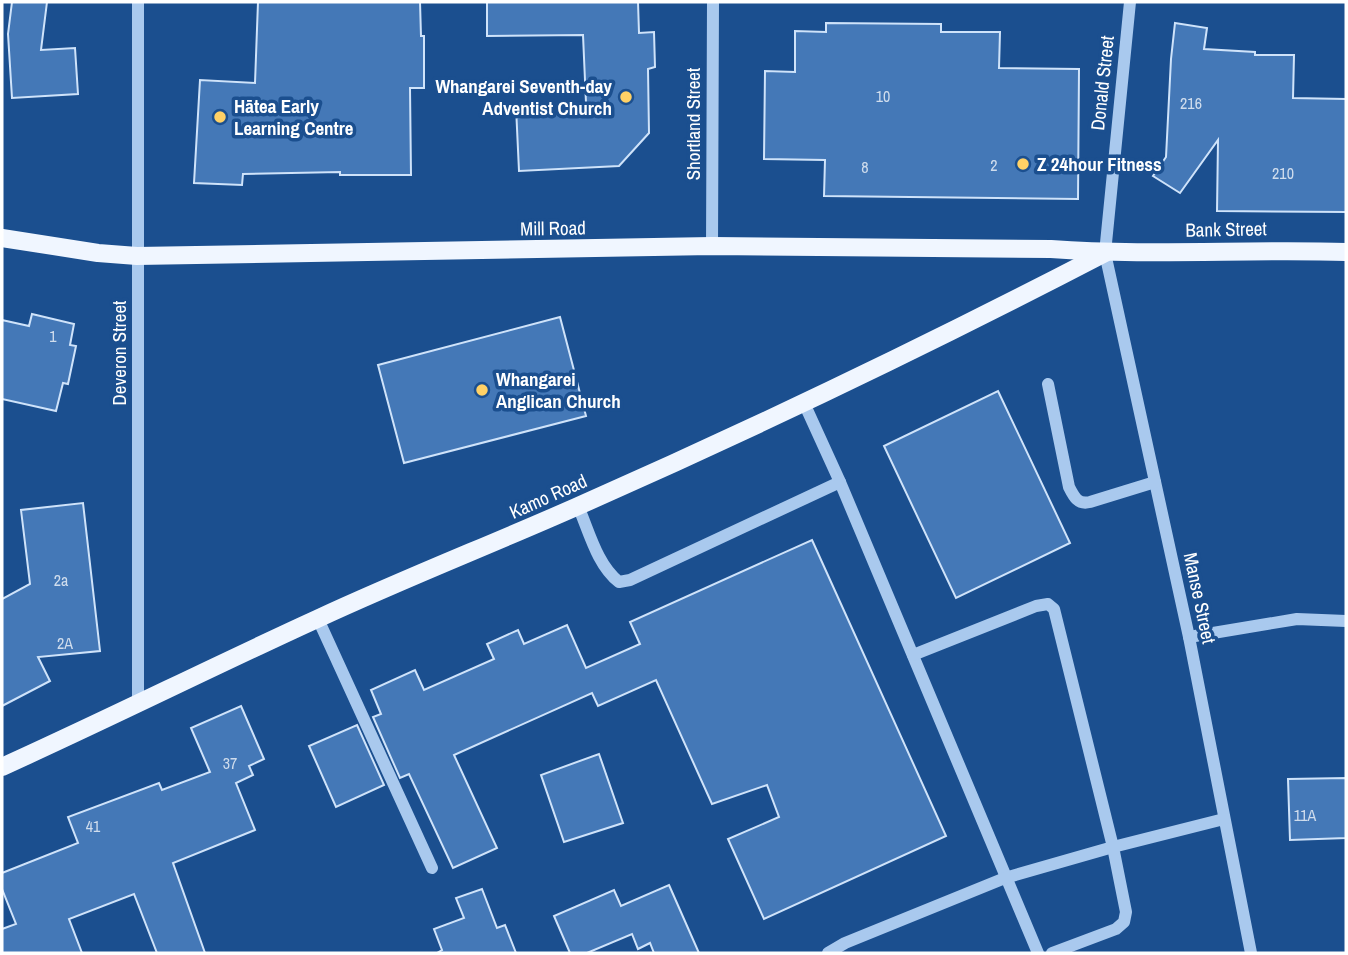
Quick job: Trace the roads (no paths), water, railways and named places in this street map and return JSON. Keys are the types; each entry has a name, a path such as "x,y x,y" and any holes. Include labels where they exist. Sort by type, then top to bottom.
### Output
{"main road":[{"name":"Mill Road","path":"2,238 98,253 137,256 712,246 1051,249 1105,253"},
{"name":"Bank Street","path":"1105,253 1276,250 1346,252"},
{"name":"Kamo Road","path":"2,767 318,619 578,506 804,403 1105,253"}],"street":[{"name":"Deveron Street","path":"138,2 138,705"},
{"name":"Shortland Street","path":"712,246 713,2"},
{"name":"Donald Street","path":"1105,253 1130,2"},
{"name":"Manse Street","path":"1105,253 1189,637 1251,953"},
{"path":"1048,384 1069,487 1078,501 1083,504 1155,482"},
{"path":"804,403 840,482 1038,953"},
{"path":"578,506 602,563 610,576 619,582 629,580 840,482"},
{"path":"913,655 1035,606 1048,604 1054,608 1113,847 1126,912 1124,922 1116,929 1052,953"},
{"path":"318,619 432,868"},
{"path":"1189,637 1297,619 1346,621"},
{"path":"828,953 845,943 1005,878 1224,819"}],"place":[{"name":"Whangarei Seventh-day Adventist Church","path":"626,97"},
{"name":"Hātea Early Learning Centre","path":"220,117"},
{"name":"Z 24hour Fitness","path":"1023,164"},
{"name":"Whangarei Anglican Church","path":"482,390"}]}
